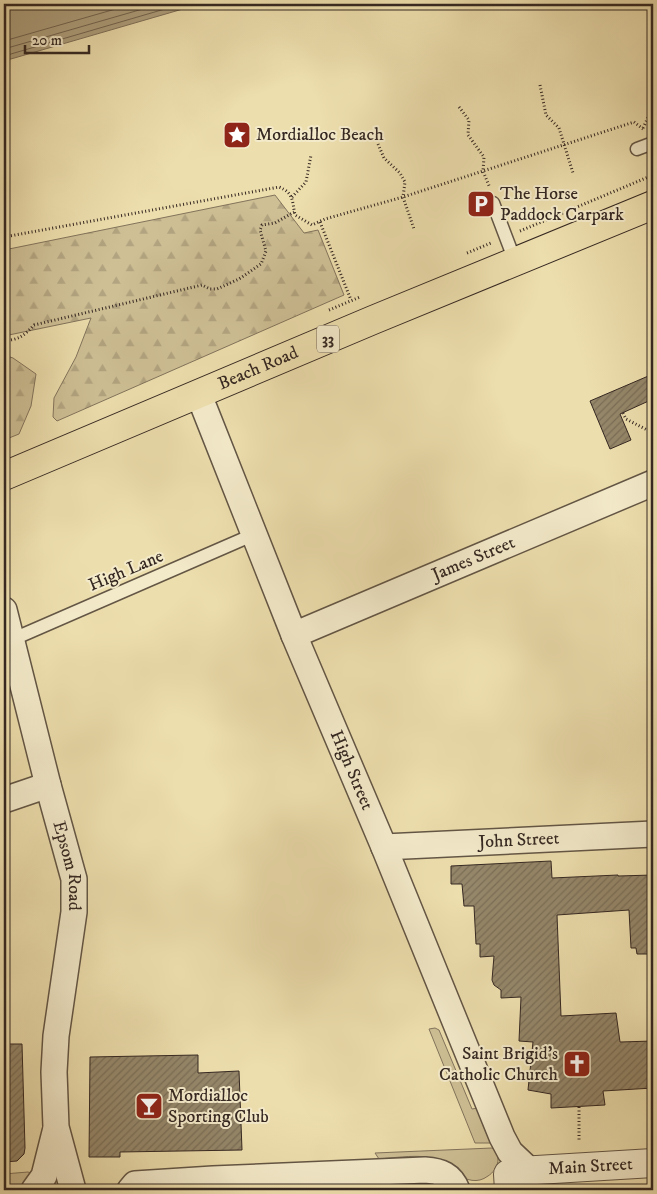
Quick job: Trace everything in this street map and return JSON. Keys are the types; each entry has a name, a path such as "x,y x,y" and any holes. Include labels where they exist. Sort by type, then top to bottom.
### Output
{"main road":[{"name":"Beach Road","path":"4,476 653,205"}],"street":[{"name":"High Street","path":"199,395 294,635 384,847 506,1146 513,1155 520,1181"},
{"name":"James Street","path":"294,635 653,483"},
{"name":"Epsom Road","path":"4,610 74,879 74,912 56,1036 54,1072 56,1127 73,1190"},
{"path":"4,800 48,785"},
{"name":"John Street","path":"384,847 653,834"},
{"name":"Epsom Road","path":"34,1190 44,1176 56,1127"},
{"name":"Main Street","path":"520,1181 653,1163"},
{"path":"130,1190 135,1184 425,1170 444,1174 452,1180 457,1190"}],"lane":[{"path":"493,199 515,261"},
{"name":"High Lane","path":"11,640 255,534"}],"path":[{"path":"540,85 546,115 559,128 573,173"},
{"path":"459,107 469,120 468,135 484,157 483,171 493,199"},
{"path":"646,146 643,129 653,107"},
{"path":"4,238 279,187 287,190 292,197 295,215 312,225 634,122 643,129"},
{"path":"378,144 384,158 400,174 404,182 402,197 414,229"},
{"path":"292,197 306,182 311,155"},
{"path":"4,342 17,340 25,335 34,325 202,285 210,289 218,289 239,279 261,264 266,251 260,230 262,225 275,223 294,212"},
{"path":"320,222 350,300"},
{"path":"623,413 626,419 653,432"},
{"path":"579,1107 579,1141"}],"green space":[{"path":"275,195 304,233 318,230 344,295 57,421 53,417 54,398 76,357 91,318 4,336 4,250"},
{"path":"4,355 13,358 36,374 31,406 19,434 4,440"},
{"path":"435,1028 439,1030 472,1109 478,1108 491,1143 475,1143 429,1029"},
{"path":"492,1148 496,1151 497,1163 490,1175 480,1180 464,1178 425,1157 409,1156 379,1159 375,1153"},
{"path":"31,1173 20,1186 4,1190 4,1174"}],"water":[{"path":"4,4 200,4 4,61"}],"building":[{"path":"653,374 653,399 620,414 631,440 610,449 590,401"},
{"path":"551,861 552,878 653,875 653,954 637,954 636,948 631,948 629,910 557,915 561,1016 616,1013 620,1042 653,1041 653,1088 603,1091 605,1105 551,1108 551,1094 528,1090 533,1042 519,1041 521,997 501,998 501,990 494,985 492,980 494,956 480,957 480,944 476,944 474,906 464,906 462,884 451,884 451,866"},
{"path":"4,1044 22,1044 25,1148 24,1154 17,1161 4,1162"},
{"path":"198,1055 198,1073 239,1071 242,1150 120,1152 120,1157 89,1157 90,1057"}],"place":[{"name":"Mordialloc Beach","path":"237,135"},
{"name":"The Horse Paddock Carpark","path":"481,204"},
{"name":"Saint Brigid's Catholic Church","path":"577,1064"},
{"name":"Mordialloc Sporting Club","path":"149,1106"}]}
